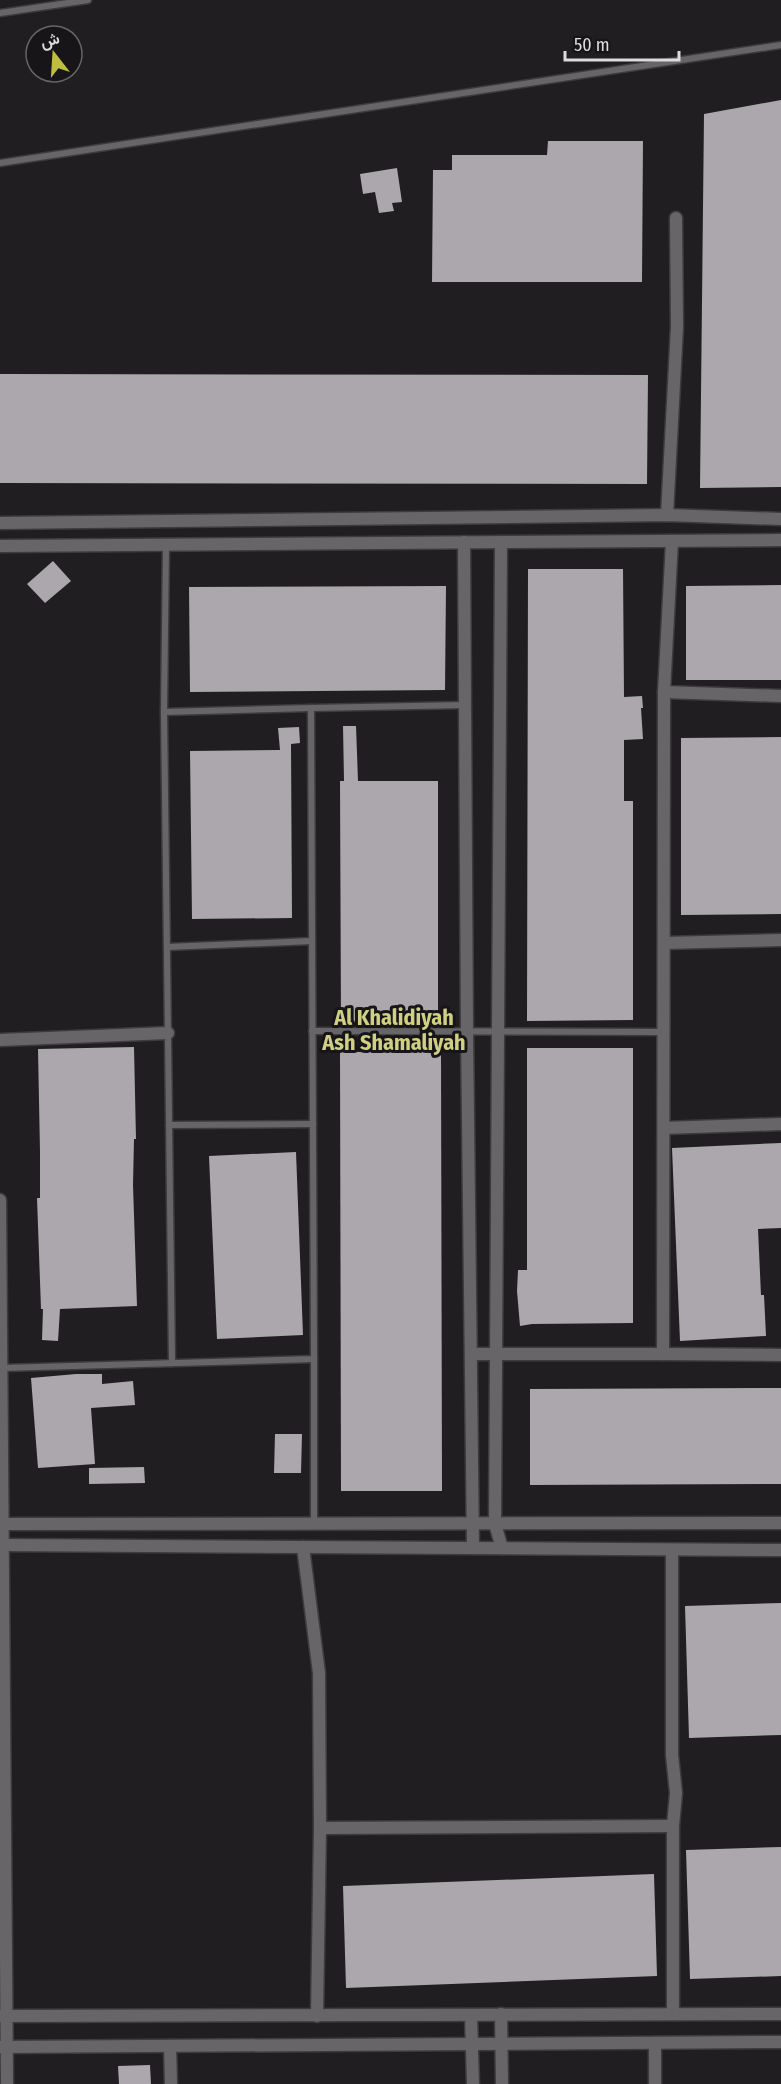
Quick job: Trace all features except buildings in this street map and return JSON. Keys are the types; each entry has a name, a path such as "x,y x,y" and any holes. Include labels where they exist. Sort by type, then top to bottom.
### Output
{"street":[{"path":"667,515 677,327 676,218"},
{"path":"0,523 667,515 781,519"},
{"path":"0,546 781,540"},
{"path":"663,1354 664,692 672,541"},
{"path":"464,542 466,1031 473,1548"},
{"path":"501,542 495,1524 502,1548"},
{"path":"664,692 781,696"},
{"path":"664,943 781,940"},
{"path":"0,1040 168,1033"},
{"path":"664,1128 781,1124"},
{"path":"0,1200 3,2047 7,2084"},
{"path":"471,1354 781,1355"},
{"path":"1,1524 781,1523"},
{"path":"1,1545 781,1550"},
{"path":"303,1546 319,1672 320,1828 317,2016"},
{"path":"672,1550 672,1755 676,1793 673,1826 673,2014"},
{"path":"320,1828 673,1826"},
{"path":"501,2014 502,2084"},
{"path":"3,2016 781,2014"},
{"path":"471,2015 473,2084"},
{"path":"3,2047 781,2042"},
{"path":"655,2043 656,2084"},
{"path":"170,2046 171,2084"}],"lane":[{"path":"0,13 88,0"},
{"path":"0,163 781,45"},
{"path":"166,544 164,712 172,1363"},
{"path":"164,712 465,705"},
{"path":"311,708 314,1524"},
{"path":"167,947 312,941"},
{"path":"312,1031 664,1032"},
{"path":"169,1125 313,1124"},
{"path":"1,1368 314,1359"}],"district":[{"name":"Al Khalidiyah Ash Shamaliyah","path":"394,1030"}]}
